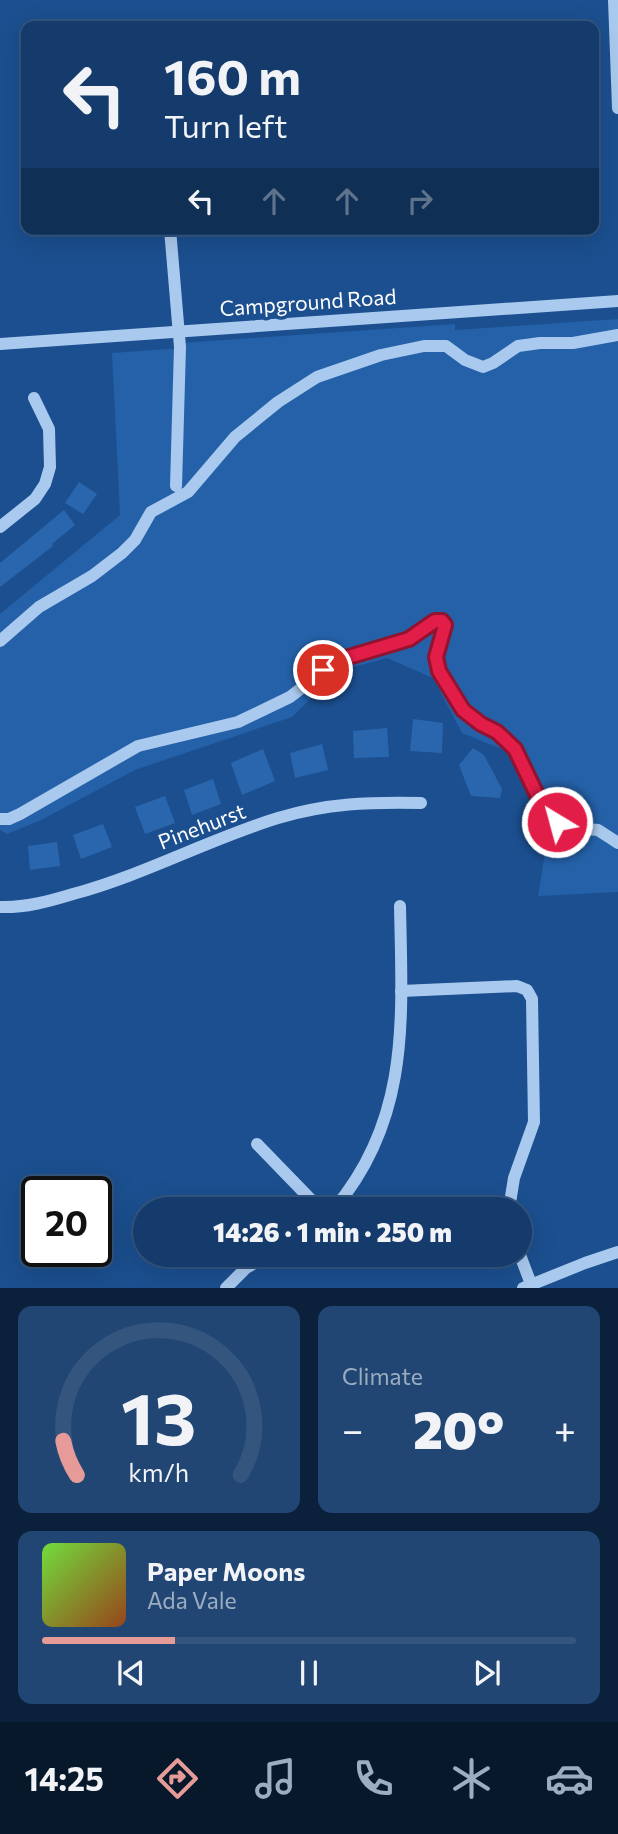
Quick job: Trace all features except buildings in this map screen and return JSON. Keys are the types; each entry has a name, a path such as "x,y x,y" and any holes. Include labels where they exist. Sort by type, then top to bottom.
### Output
{"street":[{"path":"614,0 618,108"},
{"path":"170,235 180,403 176,486"},
{"name":"Campground Road","path":"0,344 618,301"},
{"path":"0,641 39,607 92,576 122,553 135,540 151,512 188,492 235,438 278,402 317,377 381,355 424,346 446,346 465,360 483,366 493,363 518,346 573,343 618,335"},
{"path":"0,527 34,499 45,484 50,467 49,429 34,398"},
{"path":"0,819 9,819 20,814 138,746 228,725 249,717 289,697 335,662 409,639 430,623 439,620 445,628 437,650 437,664 463,710 497,732 515,749 540,801 557,822 575,828 598,830 618,843"},
{"name":"Pinehurst","path":"0,907 46,902 105,886 277,818 327,805 363,802 421,803"},
{"path":"344,1197 363,1168 392,1096 401,1035 400,906"},
{"path":"401,991 517,986 527,990 532,999 534,1122 514,1178 511,1197"},
{"path":"257,1144 308,1197"},
{"path":"523,1267 527,1286 618,1252"},
{"path":"226,1288 248,1267"}],"shaded area":[{"path":"618,319 618,892 538,896 548,834 507,751 462,733 433,678 387,658 338,671 292,717 135,770 41,820 7,834 0,830 0,614 120,515 112,353 182,348 182,343 455,324 455,330"}],"route":[{"path":"323,670 342,659 409,639 430,623 442,621 445,625 444,633 436,657 439,671 463,710 497,732 515,749 527,769 540,801 557,822"}]}
